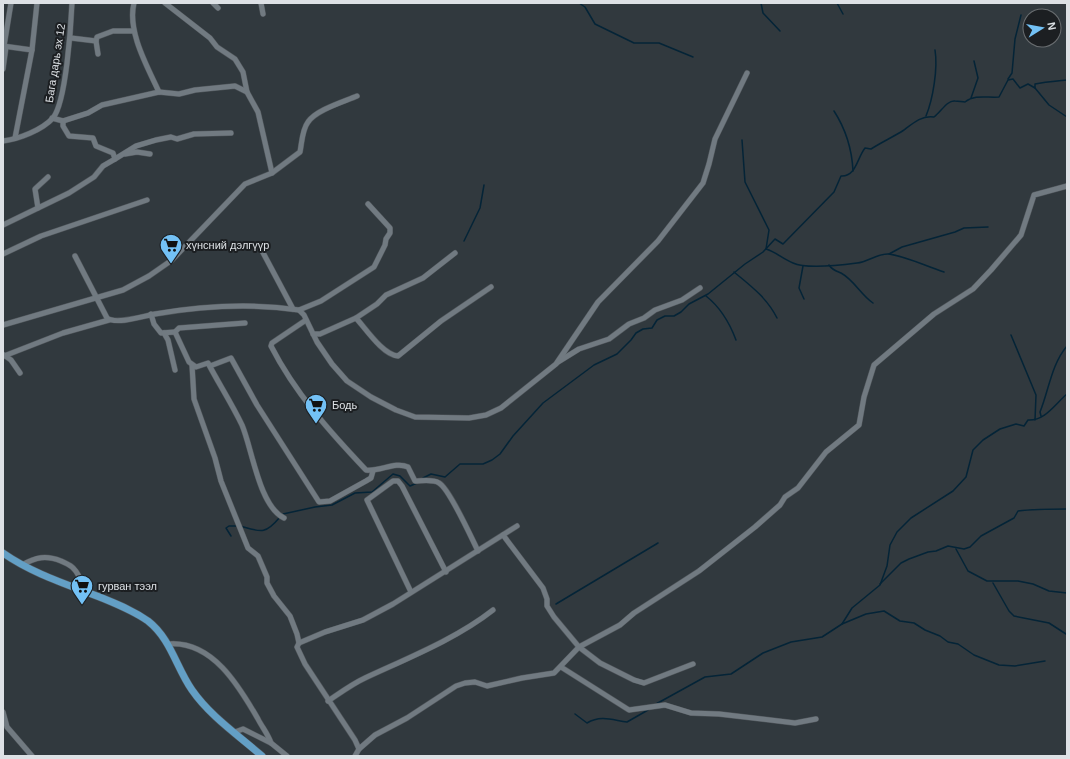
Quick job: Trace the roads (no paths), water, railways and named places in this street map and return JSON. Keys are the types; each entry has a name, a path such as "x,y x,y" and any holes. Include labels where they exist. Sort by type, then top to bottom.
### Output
{"main road":[{"path":"3,553 22,565 130,610 149,622 162,634 191,689 205,707 262,756"}],"street":[{"path":"3,69 4,46 11,3"},
{"path":"15,138 32,50 37,3"},
{"name":"Бага дарь эх 12","path":"3,141 34,131 52,118 60,106 71,38 72,3"},
{"path":"134,3 131,13 133,31 159,92"},
{"path":"165,3 210,38 217,47 235,60 243,72 247,92 258,112 272,173"},
{"path":"213,3 218,8"},
{"path":"261,3 263,14"},
{"path":"98,54 96,41 97,37 113,31 133,31"},
{"path":"71,38 96,41"},
{"path":"4,46 32,50"},
{"path":"556,364 598,302 658,240 703,183 710,164 715,139 747,74"},
{"path":"52,118 63,121 88,113 102,105 159,92 179,94 195,90 235,86 247,92"},
{"path":"3,325 123,290 168,263 245,184 272,173 300,152 303,133 307,123 313,116 357,96"},
{"path":"63,121 63,126 69,136 93,138 96,146 113,153 115,159"},
{"path":"3,225 69,193 94,177 103,166 136,146 171,137 177,139 194,134 231,133"},
{"path":"122,154 137,152 150,154"},
{"path":"38,208 35,189 48,177"},
{"path":"355,756 359,749 375,735 407,718 456,686 476,682 487,686 496,685 522,678 554,673 579,647 620,625 634,613 699,571 755,527 780,504 785,496 798,488 826,452 859,425 864,397 874,365 934,314 973,289 991,270 1021,234 1034,196 1067,186"},
{"path":"3,254 41,236 96,216 147,200"},
{"path":"20,373 11,360 4,354 62,333 109,320 128,319 177,310 242,305 296,309 321,301 374,267 385,245 390,228 368,204"},
{"path":"260,248 296,309 306,320 332,364 347,381 378,401 415,417 469,418 486,415 502,408 556,364 579,349 609,339 629,324 644,318 655,310 682,300 700,288"},
{"path":"313,334 320,334 356,318 377,304 386,295 423,278 455,253"},
{"path":"75,256 109,320"},
{"path":"356,318 386,351 394,356 398,356 440,321 491,287"},
{"path":"151,314 154,324 161,333 175,332 179,328 245,323"},
{"path":"306,320 272,343 271,346 284,369 318,418 366,470 373,471 402,464 408,467 415,481 434,481 441,484 448,493 478,551"},
{"path":"175,332 189,362 192,365 196,367 208,363 210,366 242,427 250,456 270,505 284,518"},
{"path":"164,333 168,340 175,370"},
{"path":"210,366 231,358 264,417 319,502 330,501 366,481 371,478 373,471"},
{"path":"192,365 194,400 240,532 248,548 258,556 267,578 267,583 274,596 290,616 297,634 299,643 297,647 305,664 355,740 359,749"},
{"path":"411,592 367,500 392,481 398,481 402,486 446,572"},
{"path":"299,643 325,632 363,620 398,602 411,592 446,572 517,526"},
{"path":"503,535 543,588 547,599 547,606 554,617 579,647 600,663 634,680 644,683 693,664"},
{"path":"22,565 44,556 65,563 73,567 77,572 86,591"},
{"path":"328,701 364,678 382,671 467,627 493,610"},
{"path":"168,644 178,643 188,645 224,667 269,736 271,743"},
{"path":"561,667 629,710 665,705 690,713 719,714 795,723 816,719"},
{"path":"3,712 5,728 32,756"},
{"path":"235,732 242,729 271,743 287,756"}],"waterway":[{"path":"579,3 585,7 595,24 634,43 659,43 693,57"},
{"path":"761,3 763,13 780,31"},
{"path":"837,3 843,14"},
{"path":"1008,79 1012,73 1015,39 1021,15"},
{"path":"926,116 931,101 934,83 936,66 935,50"},
{"path":"971,98 978,78 974,61"},
{"path":"423,478 431,474 445,477 460,464 483,464 492,460 500,454 513,436 543,403 594,365 617,354 636,333 643,329 652,328 657,320 665,316 674,316 681,312 689,304 708,294 745,264 763,252 775,239 783,244 834,192 841,176 846,175 853,170 865,148 871,149 900,133 914,122 922,118 934,117 949,102 965,102 977,97 999,97 1008,80 1013,79 1020,88 1028,84 1035,88 1035,84 1067,80"},
{"path":"1035,88 1049,105 1067,117"},
{"path":"834,111 847,140 853,171"},
{"path":"742,140 745,182 769,230 766,249 793,263 806,266 857,263 881,255 889,254 910,259 944,272"},
{"path":"464,241 480,208 484,185"},
{"path":"889,254 902,247 964,228 988,227"},
{"path":"829,265 846,276 873,303"},
{"path":"803,266 799,288 804,299"},
{"path":"734,272 763,298 777,318"},
{"path":"706,296 716,305 724,316 736,340"},
{"path":"1011,335 1036,395 1035,420"},
{"path":"1041,416 1040,412 1054,369 1057,361 1067,346"},
{"path":"656,704 705,677 731,674 763,653 791,642 822,637 842,624 852,608 880,585 887,566 890,545 897,532 911,518 953,491 966,477 973,450 983,440 1000,429 1016,424 1024,426 1028,420 1040,418 1067,394"},
{"path":"283,514 332,505 355,493 372,492 393,474 400,476 410,486 417,483"},
{"path":"880,584 901,563 909,559 948,546 964,549 970,547 981,536 1014,518 1018,511 1036,509 1067,509"},
{"path":"240,526 258,531 270,527 280,517"},
{"path":"231,536 226,528 229,526 237,526"},
{"path":"556,604 658,543"},
{"path":"956,549 968,571 987,581 1018,581 1033,584 1049,591 1067,593"},
{"path":"993,583 1009,611 1014,616 1049,623 1066,634"},
{"path":"842,624 866,614 884,611 900,621 914,623 925,630 940,636 948,642 958,644 974,655 999,665 1015,666 1045,661"},
{"path":"575,714 587,723 597,719 611,719 627,722 648,710"}],"place":[{"name":"хүнсний дэлгүүр","path":"171,264"},
{"name":"Бодь","path":"316,424"},
{"name":"гурван тээл","path":"82,606"}]}
